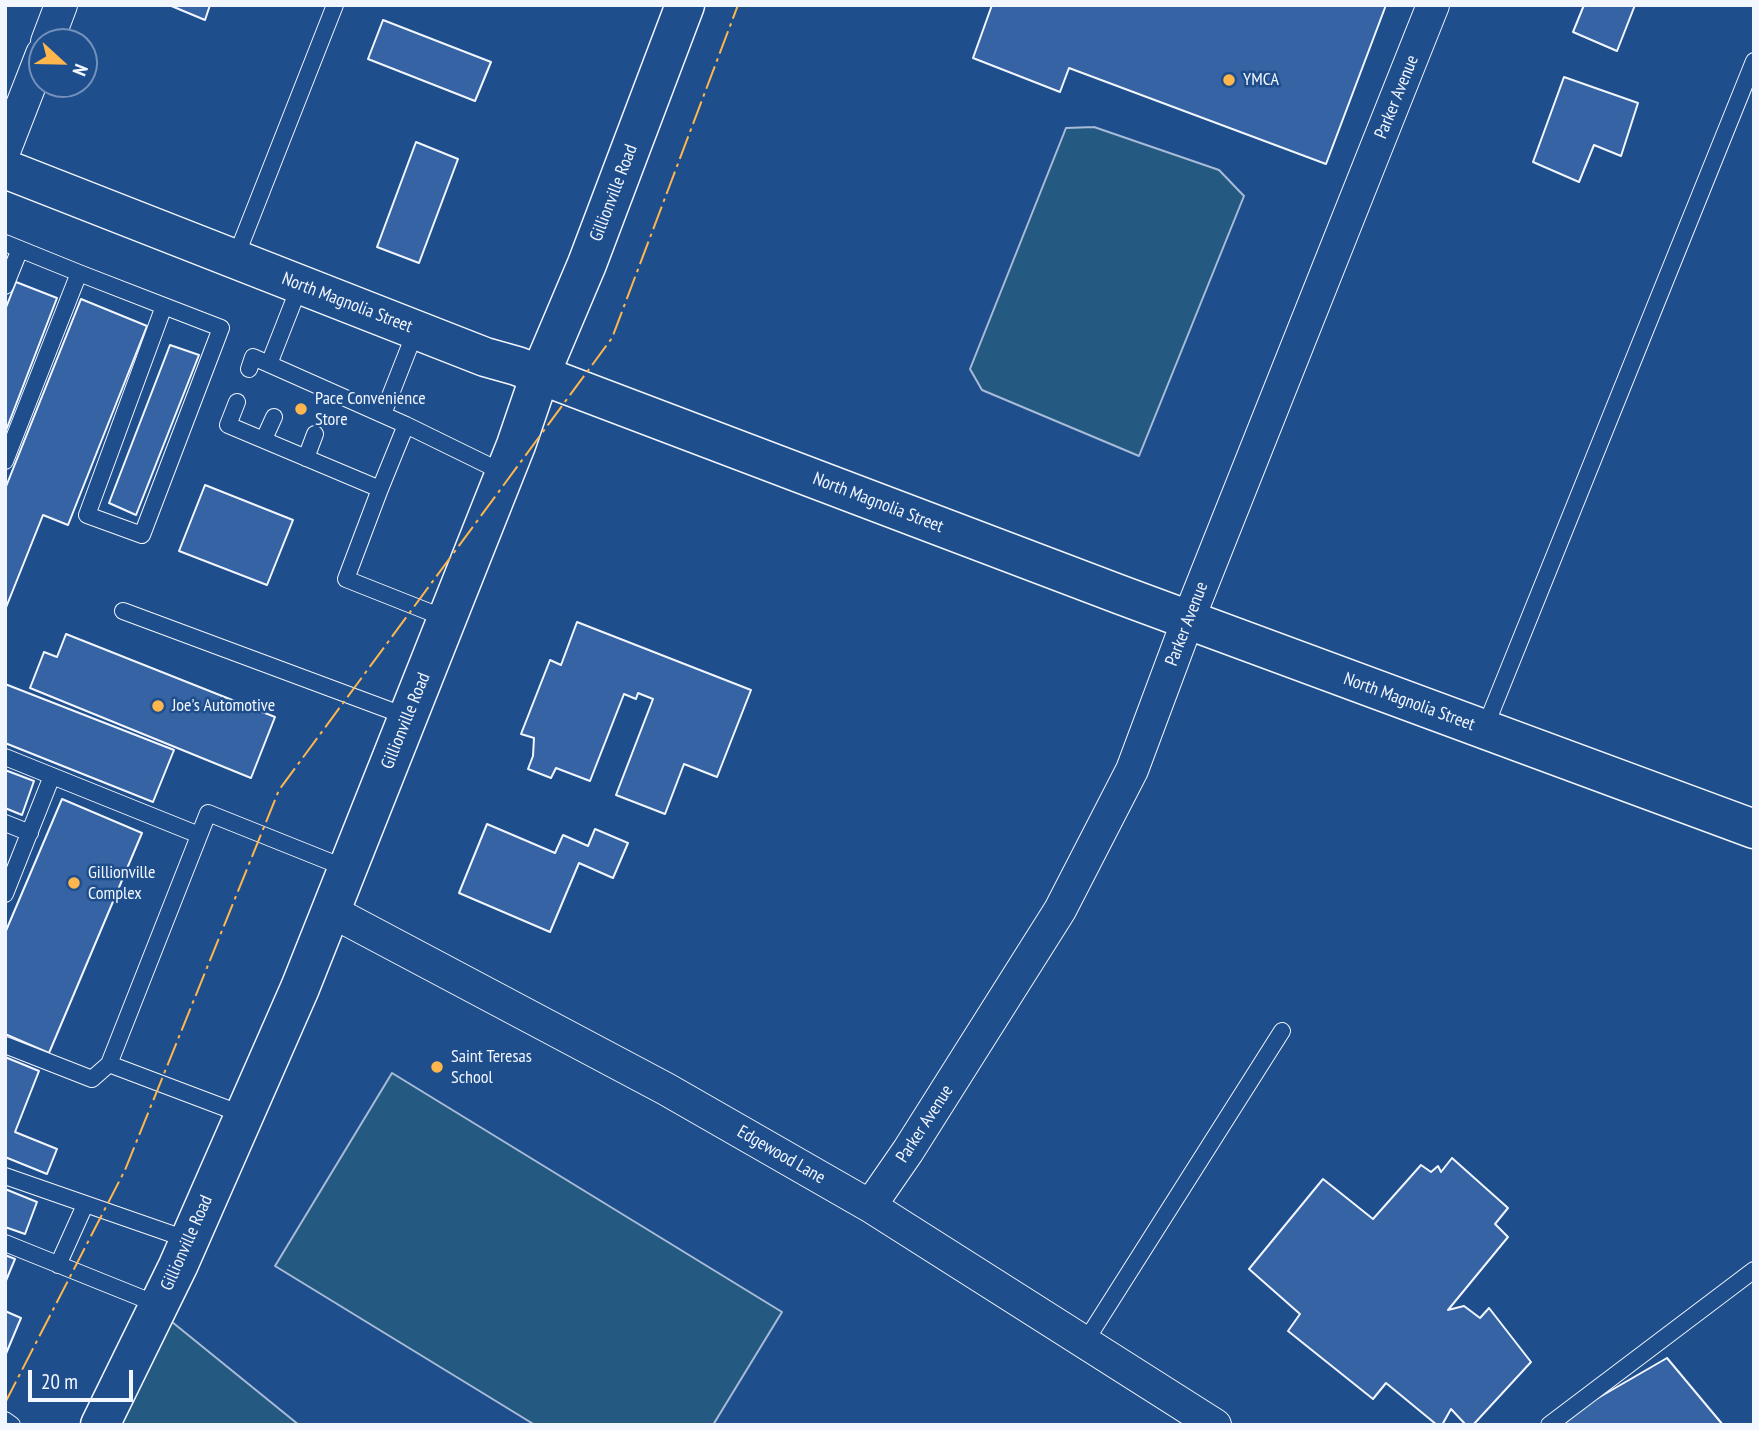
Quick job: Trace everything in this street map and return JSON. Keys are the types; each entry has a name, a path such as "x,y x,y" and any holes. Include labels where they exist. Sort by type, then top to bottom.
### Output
{"street":[{"path":"52,28 61,5"},
{"name":"Gillionville Road","path":"100,1425 189,1240 331,911 540,375 587,264 685,5"},
{"name":"Parker Avenue","path":"870,1206 945,1094 1060,910 1132,770 1188,620 1433,5"},
{"path":"5,149 28,90"},
{"name":"North Magnolia Street","path":"5,169 416,330 1754,829"},
{"name":"Edgewood Lane","path":"331,911 666,1089 870,1206 1215,1425"}],"lane":[{"path":"235,259 335,5"},
{"path":"1484,730 1754,61"},
{"path":"5,286 13,246 221,328 142,535 87,516 164,306"},
{"path":"5,461 79,272"},
{"path":"269,364 300,285"},
{"path":"383,414 416,330"},
{"path":"249,369 253,357 269,364 288,379 383,414 504,473"},
{"path":"237,402 228,425 380,489"},
{"path":"264,439 274,417"},
{"path":"406,425 346,579 447,619"},
{"path":"306,458 315,434"},
{"path":"123,611 408,717"},
{"path":"5,757 199,835"},
{"path":"5,893 52,776"},
{"path":"5,1045 92,1079 108,1065 208,813 348,869"},
{"path":"5,823 30,832"},
{"path":"1085,1342 1282,1031"},
{"path":"108,1065 244,1115"},
{"path":"5,1176 189,1240"},
{"path":"58,1265 85,1205"},
{"path":"5,1243 159,1305"},
{"path":"1549,1425 1754,1270"},
{"path":"5,1420 12,1425"}],"shaded area":[{"path":"1094,127 1219,170 1244,196 1139,456 982,390 970,369 1066,128"},
{"path":"392,1073 782,1312 713,1425 535,1425 275,1266"},
{"path":"161,1313 299,1425 104,1425"}],"building":[{"path":"169,5 210,5 205,20"},
{"name":"YMCA","path":"992,5 1386,5 1326,164 1069,68 1060,92 973,58"},
{"path":"1584,5 1635,5 1617,51 1573,32"},
{"path":"383,20 491,62 475,101 368,59"},
{"path":"1564,77 1638,103 1621,156 1594,145 1579,182 1533,162"},
{"path":"416,142 458,159 419,263 377,247"},
{"path":"16,282 57,298 5,433 5,310"},
{"path":"81,299 147,326 68,525 43,515 5,610 5,489"},
{"path":"170,345 199,355 136,515 109,503"},
{"path":"205,485 293,520 267,585 179,551"},
{"path":"577,622 751,690 717,777 684,764 665,814 616,795 653,699 638,693 636,699 624,694 590,781 556,768 551,778 528,769 533,756 534,738 521,734 550,660 561,665"},
{"name":"Joe's Automotive","path":"66,634 275,717 251,778 30,688 44,652 57,657"},
{"path":"5,684 174,750 153,802 5,743"},
{"path":"5,770 34,781 22,815 5,808"},
{"name":"Gillionville Complex","path":"62,799 142,833 49,1053 5,1034 5,933"},
{"path":"487,824 555,853 563,835 588,846 595,829 628,843 613,878 579,863 550,932 459,893"},
{"path":"5,1057 39,1071 15,1132 57,1149 47,1174 5,1157"},
{"path":"1452,1158 1508,1208 1495,1224 1508,1237 1448,1310 1464,1306 1480,1318 1489,1308 1531,1362 1473,1425 1466,1425 1451,1409 1442,1425 1437,1425 1386,1383 1373,1399 1288,1331 1300,1314 1249,1269 1323,1179 1373,1219 1421,1165 1431,1172 1438,1166 1441,1172"},
{"path":"5,1189 37,1202 25,1234 5,1227"},
{"path":"5,1255 15,1259 5,1283"},
{"path":"5,1311 21,1318 5,1356"},
{"path":"1667,1358 1723,1425 1558,1425 1591,1402"}],"power":[{"path":"5,1403 125,1170 279,790 612,338 738,5"}],"place":[{"name":"YMCA","path":"1229,80"},
{"name":"Pace Convenience Store","path":"301,409"},
{"name":"Joe's Automotive","path":"158,706"},
{"name":"Gillionville Complex","path":"74,883"},
{"name":"Saint Teresas School","path":"437,1067"}]}
